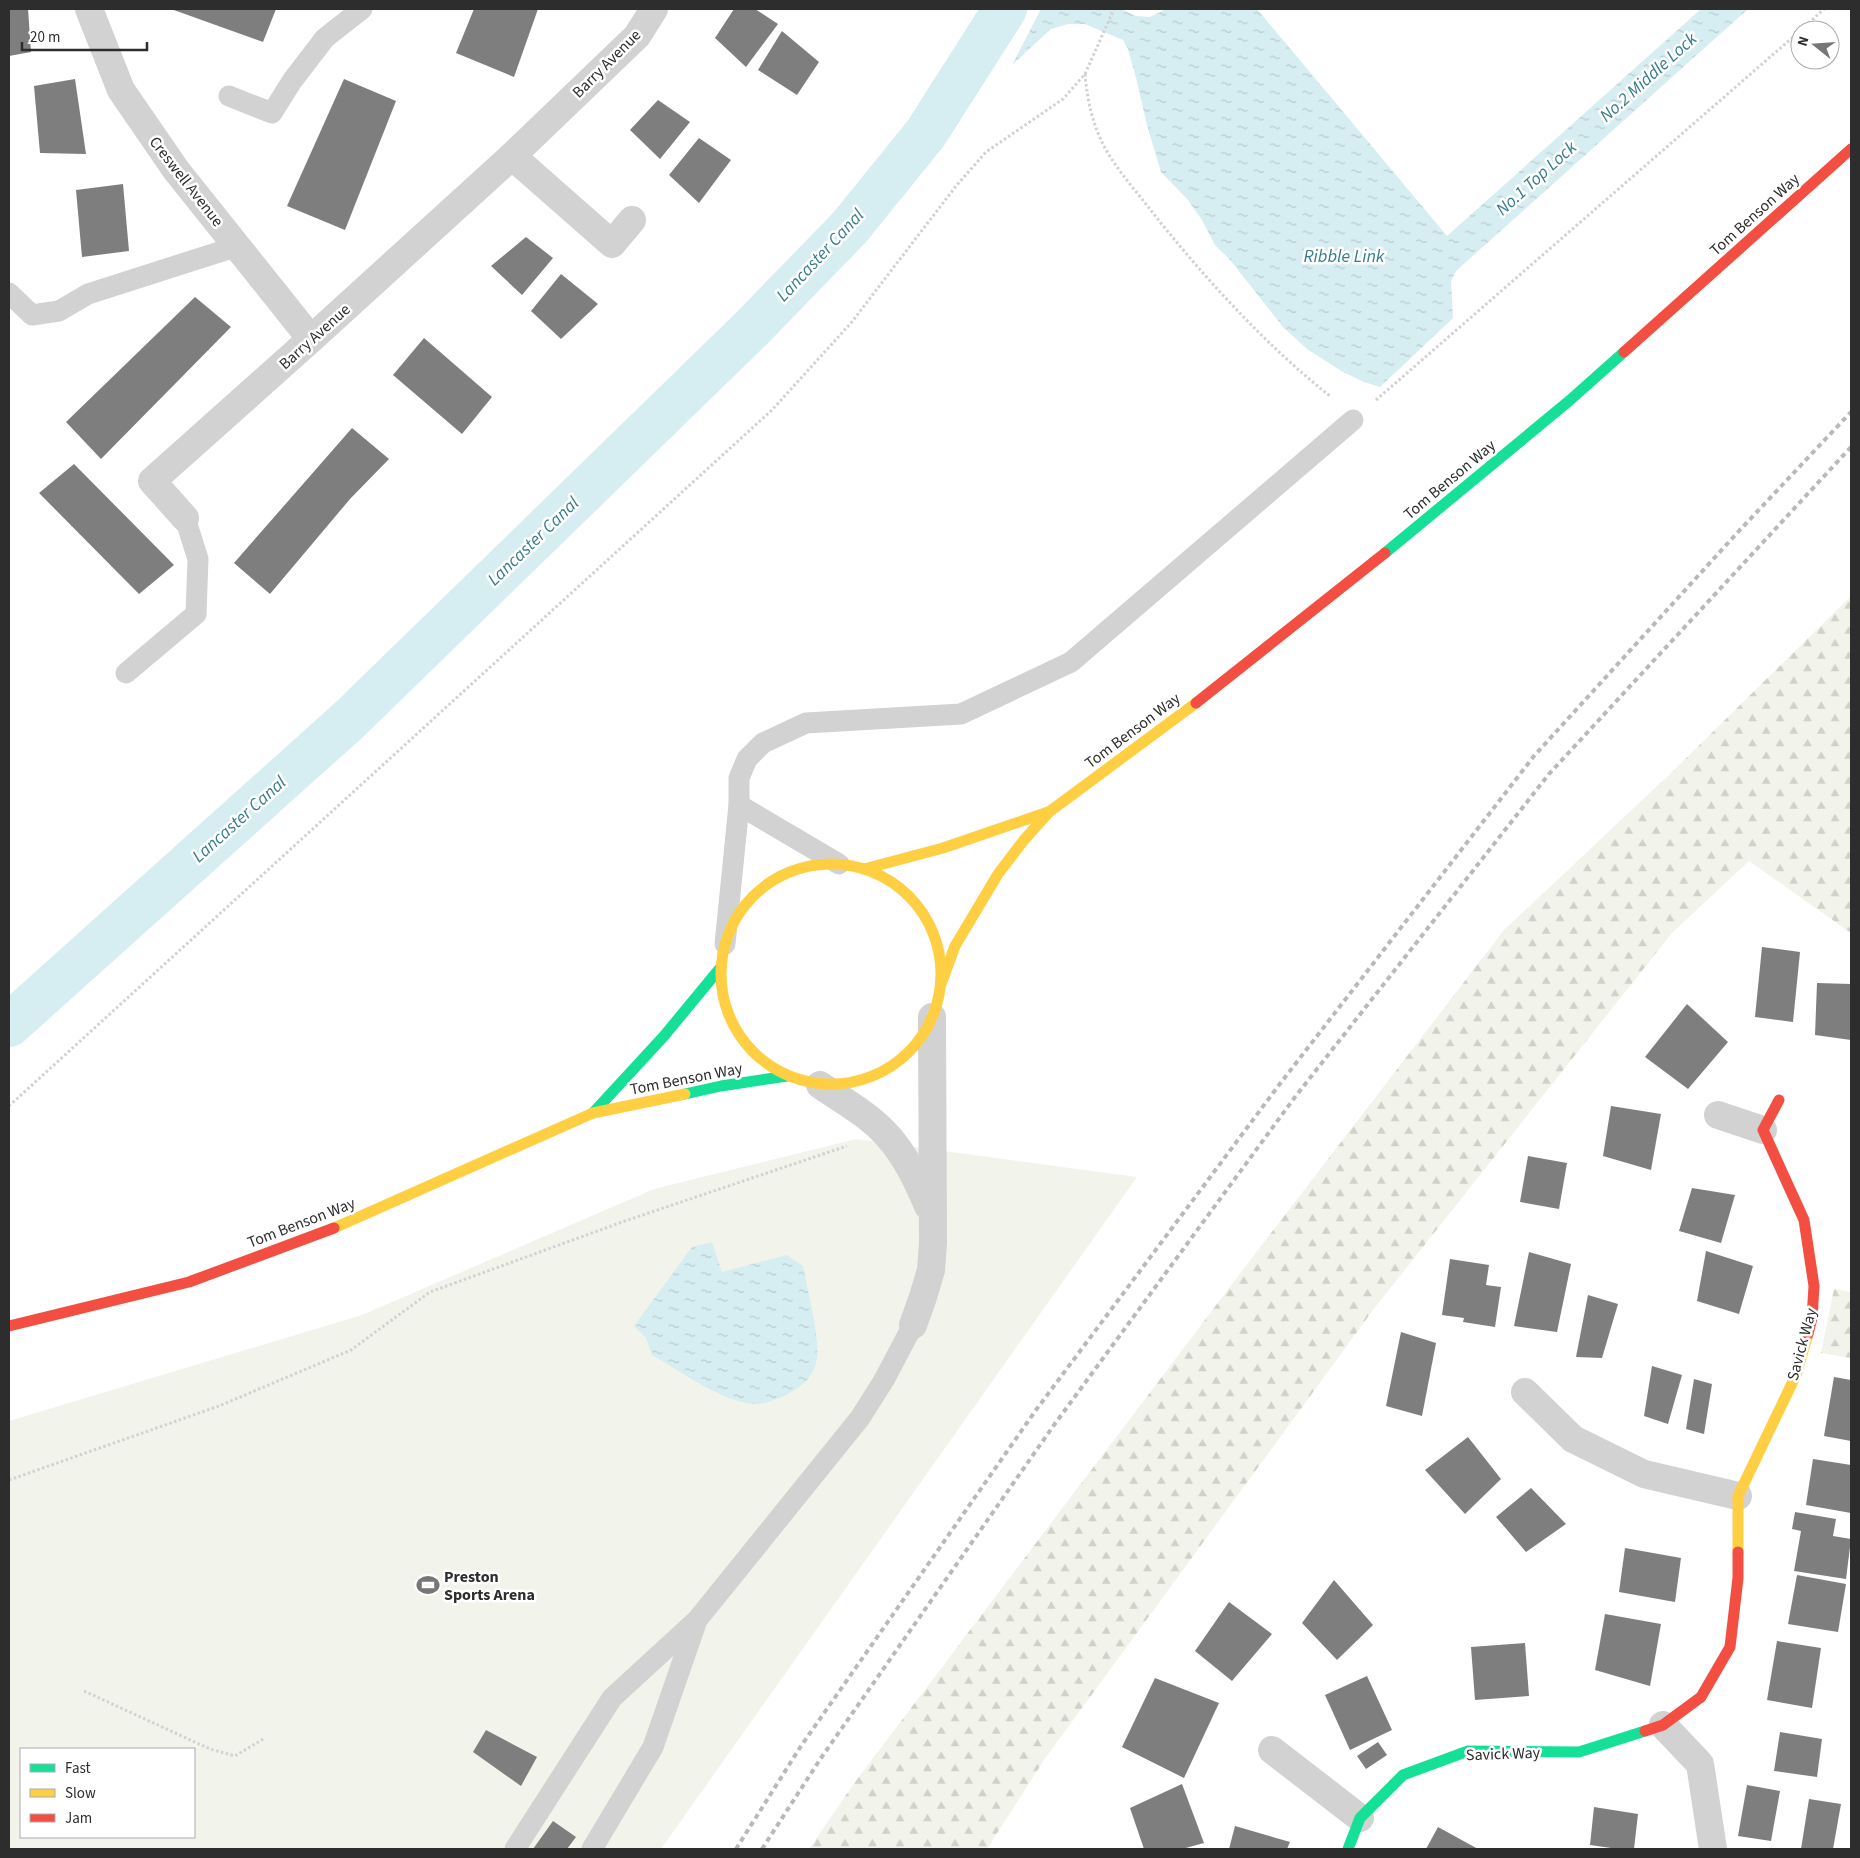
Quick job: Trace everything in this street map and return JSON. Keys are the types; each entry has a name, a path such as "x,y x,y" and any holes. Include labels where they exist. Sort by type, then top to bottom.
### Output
{"main road":[{"name":"Tom Benson Way","path":"941,984 955,946 974,912 998,874 1049,812 1168,724 1351,581 1569,402 1851,149"},
{"name":"Tom Benson Way","path":"864,869 943,848 1049,812"},
{"path":"839,864 864,869 897,885 922,913 938,946 941,984 932,1017 914,1047 888,1069 855,1082 820,1084 787,1076 758,1058 736,1032 723,1000 721,967 725,944 741,910 767,883 801,867 839,864"},
{"name":"Tom Benson Way","path":"592,1114 664,1036 721,967"},
{"name":"Tom Benson Way","path":"9,1326 189,1282 332,1229 592,1114 721,1086 787,1076"},
{"path":"1763,1130 1779,1100"},
{"name":"Savick Way","path":"1348,1849 1360,1818 1403,1775 1468,1751 1579,1752 1663,1725 1701,1697 1730,1647 1738,1578 1738,1496 1796,1375 1812,1318 1814,1286 1804,1220 1763,1130"}],"street":[{"name":"Creswell Avenue","path":"89,9 121,90 176,170 311,340"},
{"name":"Barry Avenue","path":"185,518 152,481 311,340 512,156 637,36 654,9"},
{"path":"512,156 612,244 632,220"},
{"path":"913,1325 931,1270 933,1242 932,1017"},
{"path":"820,1084 862,1113 885,1133 905,1158 932,1215"},
{"path":"1718,1115 1763,1130"},
{"path":"1525,1392 1572,1439 1644,1474 1738,1496"},
{"path":"1663,1725 1700,1764 1713,1849"},
{"path":"1272,1750 1360,1818"}],"lane":[{"path":"228,96 272,113 292,81 325,38 362,9"},
{"path":"9,294 32,315 59,311 88,294 238,246"},
{"path":"725,944 739,804 739,778 747,759 763,744 806,723 961,714 1071,662 1354,420"},
{"path":"126,673 196,614 198,559 185,518"},
{"path":"739,804 839,864"},
{"path":"515,1849 612,1698 697,1620 860,1418 884,1380 913,1325"},
{"path":"592,1849 654,1747 697,1620"}],"path":[{"path":"9,1106 772,410 851,323 956,186 986,152 1063,99 1085,74 1094,50 1114,9"},
{"path":"1812,20 1824,9"},
{"path":"1085,74 1088,104 1102,141 1124,176 1166,229 1228,300 1300,373 1339,404 1354,420 1790,41"},
{"path":"9,1480 219,1406 351,1350 430,1292 625,1221 885,1133"},
{"path":"84,1691 210,1749 235,1756 265,1738"}],"green space":[{"path":"1851,596 1851,933 1749,861 1672,933 1373,1310 1044,1760 987,1849 809,1849 855,1782 1245,1267 1504,930 1671,773"},
{"name":"Preston Sports Arena","path":"856,1139 1137,1177 661,1849 9,1849 9,1421 362,1315 654,1189"},
{"path":"1834,1289 1851,1292 1851,1358 1821,1353"}],"water":[{"name":"Ribble Link","path":"1041,9 1121,9 1136,16 1150,17 1166,9 1257,9 1447,236 1701,9 1748,9 1456,271 1451,281 1453,318 1380,387 1343,372 1307,349 1283,327 1231,261 1215,245 1202,220 1188,200 1161,172 1128,49 1123,40 1085,24 1068,24 1051,29 1012,65"},
{"path":"712,1242 722,1272 787,1255 803,1266 816,1329 816,1363 812,1374 801,1386 786,1395 766,1403 754,1404 729,1398 715,1392 652,1355 646,1338 634,1326 692,1247"}],"building":[{"path":"9,9 28,9 31,52 9,56"},
{"path":"171,9 276,9 263,42"},
{"path":"474,9 538,9 514,77 456,53"},
{"path":"734,9 755,9 778,24 746,67 715,38"},
{"path":"782,31 819,62 797,95 758,70"},
{"path":"75,79 86,154 40,153 34,86"},
{"path":"344,79 396,101 345,230 287,206"},
{"path":"658,100 690,122 660,159 630,130"},
{"path":"699,138 731,160 699,203 669,175"},
{"path":"123,184 129,251 82,257 76,190"},
{"path":"526,237 553,258 522,295 491,266"},
{"path":"561,274 598,304 561,339 531,311"},
{"path":"195,297 231,327 101,459 66,422"},
{"path":"424,338 492,397 462,434 393,375"},
{"path":"352,428 389,459 350,499 270,594 234,563"},
{"path":"74,464 174,565 139,594 39,493"},
{"path":"1762,947 1800,952 1793,1022 1755,1017"},
{"path":"1817,983 1851,984 1851,1040 1815,1035"},
{"path":"1687,1004 1728,1042 1688,1089 1645,1057"},
{"path":"1611,1106 1661,1114 1651,1170 1603,1156"},
{"path":"1528,1156 1567,1163 1559,1209 1520,1202"},
{"path":"1692,1188 1735,1195 1721,1243 1679,1231"},
{"path":"1706,1251 1753,1266 1739,1314 1697,1301"},
{"path":"1529,1252 1571,1264 1557,1332 1514,1326"},
{"path":"1450,1259 1489,1265 1486,1285 1501,1287 1495,1327 1463,1322 1464,1318 1442,1315"},
{"path":"1588,1295 1618,1304 1602,1358 1576,1357"},
{"path":"1401,1332 1436,1343 1422,1416 1386,1406"},
{"path":"1652,1366 1682,1375 1668,1424 1644,1416"},
{"path":"1834,1377 1851,1380 1851,1441 1824,1436"},
{"path":"1694,1379 1712,1384 1704,1434 1686,1429"},
{"path":"1468,1437 1501,1479 1465,1514 1425,1470"},
{"path":"1813,1459 1851,1465 1851,1513 1806,1505"},
{"path":"1531,1488 1566,1524 1526,1552 1496,1517"},
{"path":"1795,1512 1836,1519 1833,1536 1851,1539 1846,1579 1794,1571 1801,1531 1792,1529"},
{"path":"1625,1548 1681,1558 1675,1602 1619,1592"},
{"path":"1797,1575 1846,1584 1838,1632 1788,1624"},
{"path":"1334,1580 1373,1625 1337,1660 1302,1623"},
{"path":"1229,1602 1272,1634 1232,1681 1195,1651"},
{"path":"1605,1614 1661,1624 1650,1686 1595,1670"},
{"path":"1777,1641 1821,1648 1812,1708 1767,1700"},
{"path":"1525,1643 1529,1696 1475,1700 1471,1647"},
{"path":"1367,1676 1392,1730 1350,1750 1325,1695"},
{"path":"1155,1678 1219,1703 1184,1778 1122,1747"},
{"path":"486,1730 537,1757 521,1786 473,1752"},
{"path":"1780,1732 1822,1739 1817,1777 1774,1771"},
{"path":"1378,1742 1387,1755 1366,1769 1357,1756"},
{"path":"1182,1784 1204,1843 1182,1849 1144,1849 1130,1808"},
{"path":"1747,1785 1780,1791 1771,1841 1738,1836"},
{"path":"1809,1799 1841,1804 1833,1849 1801,1849"},
{"path":"1594,1807 1638,1814 1634,1849 1590,1845"},
{"path":"553,1821 576,1837 567,1849 533,1849"},
{"path":"1235,1826 1290,1842 1287,1849 1229,1849"},
{"path":"1438,1827 1478,1849 1426,1849"}],"waterway":[{"name":"Lancaster Canal","path":"9,1025 349,720 753,327 850,227 926,133 1005,9"}],"railway":[{"path":"736,1849 801,1746 1036,1410 1279,1085 1534,756 1738,532 1851,412"},
{"path":"762,1849 821,1758 1054,1425 1295,1097 1549,774 1851,447"}],"traffic: fast":[{"path":"1385,553 1569,401 1624,352"},
{"path":"593,1113 664,1036 721,967"},
{"path":"685,1094 721,1086 787,1076"},
{"path":"1348,1849 1360,1818 1403,1775 1468,1751 1579,1752 1645,1731"}],"traffic: slow":[{"path":"941,984 955,946 998,874 1024,840 1049,812 1196,703"},
{"path":"864,869 943,848 1048,812"},
{"path":"831,864 852,866 883,877 909,896 928,922 939,953 941,974 939,995 928,1026 909,1052 883,1071 852,1082 831,1084 810,1082 779,1071 753,1052 734,1026 723,995 721,974 723,953 734,922 753,896 779,877 810,866 831,864"},
{"path":"334,1228 593,1113 685,1094"},
{"path":"1738,1552 1738,1496 1796,1375 1808,1334"}],"traffic: jam":[{"path":"1624,352 1851,149"},
{"path":"1196,703 1385,553"},
{"path":"1779,1100 1763,1130 1804,1220 1814,1286 1812,1318 1808,1334"},
{"path":"9,1326 189,1282 334,1228"},
{"path":"1645,1731 1663,1725 1701,1697 1730,1647 1738,1578 1738,1552"}],"place":[{"name":"Preston Sports Arena","path":"428,1585"}],"water label":[{"name":"No.2 Middle Lock","path":"1648,77"},
{"name":"No.1 Top Lock","path":"1536,178"}]}
